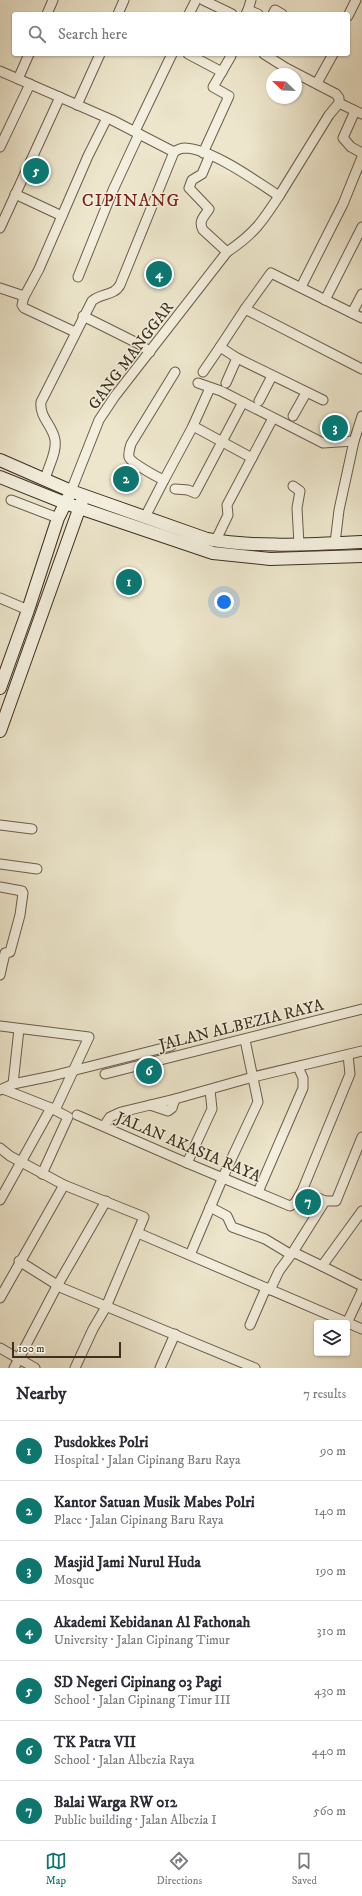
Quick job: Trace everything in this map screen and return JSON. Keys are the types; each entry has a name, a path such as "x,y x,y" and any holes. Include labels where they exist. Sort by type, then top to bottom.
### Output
{"main road":[{"path":"0,460 71,491 200,537 216,540 299,544 362,542"},
{"path":"0,477 65,503 213,554 270,559 362,556"},
{"path":"0,688 28,610 58,518 71,491"},
{"path":"0,731 84,496"},
{"path":"8,667 8,673 11,675 16,676 21,673"},
{"path":"0,692 4,690 7,691 12,698"}],"street":[{"path":"47,12 53,0"},
{"path":"119,12 124,0"},
{"path":"190,12 196,0"},
{"path":"203,0 228,12"},
{"path":"247,12 251,0"},
{"path":"350,12 356,0"},
{"path":"18,79 28,56"},
{"path":"77,104 99,56"},
{"path":"78,277 137,132 171,56"},
{"path":"192,56 222,72"},
{"path":"231,56 213,88 228,96 207,154 202,174 192,180 189,188 209,209 201,219 201,226 227,252 246,240 256,229 279,196 329,115 339,103 339,98 336,94 286,68 267,56"},
{"path":"317,83 332,56"},
{"path":"0,71 77,104 137,132 174,152 186,148 207,154 230,164 279,196"},
{"path":"0,147 4,132 30,84"},
{"path":"0,228 60,97"},
{"path":"339,103 358,112 343,138 351,146 362,153"},
{"path":"75,332 24,308 22,305 24,297 39,269 88,156 107,118"},
{"path":"45,480 56,448 54,434 41,411 41,402 83,316 96,297 114,292 120,285 174,152"},
{"path":"302,287 343,204 362,156"},
{"path":"15,194 62,216"},
{"path":"325,300 362,227"},
{"name":"GANG MANGGAR","path":"71,491 99,420 115,396 227,252"},
{"path":"203,372 271,273 362,318"},
{"path":"1,291 24,297"},
{"path":"352,313 362,294"},
{"path":"245,309 362,369"},
{"path":"83,316 141,345 150,352"},
{"path":"220,347 272,376 323,400"},
{"path":"226,383 238,358"},
{"path":"164,480 136,464 129,458 128,454 131,444 175,372"},
{"path":"259,401 272,376"},
{"path":"198,383 221,391 323,443 354,441"},
{"path":"145,517 193,426 210,388"},
{"path":"293,416 306,393"},
{"path":"175,489 188,490 195,493 243,402"},
{"path":"335,543 339,510 354,441 362,416"},
{"path":"216,540 228,515 227,505 273,418"},
{"path":"193,426 252,458"},
{"path":"293,486 300,491 297,508 299,544"},
{"path":"11,500 58,518"},
{"path":"0,598 28,610"},
{"path":"0,825 32,829"},
{"path":"0,864 37,869"},
{"path":"0,887 22,891 23,893 10,952 2,953 0,973"},
{"name":"JALAN ALBEZIA RAYA","path":"105,1074 245,1040 362,1009"},
{"path":"0,1026 89,1037 53,1109 0,1200"},
{"path":"13,1084 19,1029"},
{"path":"190,1255 223,1177 258,1102 245,1040"},
{"path":"1,1090 13,1084 170,1046"},
{"path":"104,1126 114,1114 210,1090 253,1077 362,1052"},
{"path":"348,1055 350,1074 302,1191 325,1201 336,1201 362,1137"},
{"path":"258,1192 303,1088 302,1078 298,1067"},
{"path":"1,1090 53,1109 68,1117 42,1174"},
{"path":"187,1164 212,1109 210,1090"},
{"name":"JALAN AKASIA RAYA","path":"77,1115 187,1164 223,1177 289,1206 295,1203 302,1191"},
{"path":"0,1148 21,1162 64,1185 142,1215"},
{"path":"0,1298 3,1286 64,1185"},
{"path":"14,1368 57,1286 106,1201"},
{"path":"250,1325 268,1289 325,1201"},
{"path":"210,1207 227,1216 232,1227 265,1239 362,1286"},
{"path":"322,1266 362,1211"},
{"path":"103,1306 144,1219 142,1215"},
{"path":"75,1368 142,1215"},
{"path":"138,1233 340,1320"},
{"path":"19,1261 57,1286 174,1334 236,1364 255,1368"},
{"path":"348,1320 362,1291"},
{"path":"350,1324 362,1329"},
{"path":"160,1368 174,1334"},
{"path":"0,1348 35,1368"}],"place":[{"name":"SD Negeri Cipinang 03 Pagi","path":"36,171"},
{"name":"Akademi Kebidanan Al Fathonah","path":"159,274"},
{"name":"Masjid Jami Nurul Huda","path":"335,428"},
{"name":"Kantor Satuan Musik Mabes Polri","path":"126,479"},
{"name":"Pusdokkes Polri","path":"129,582"},
{"name":"TK Patra VII","path":"149,1071"},
{"name":"Balai Warga RW 012","path":"308,1202"}],"district":[{"name":"CIPINANG","path":"131,200"}]}
